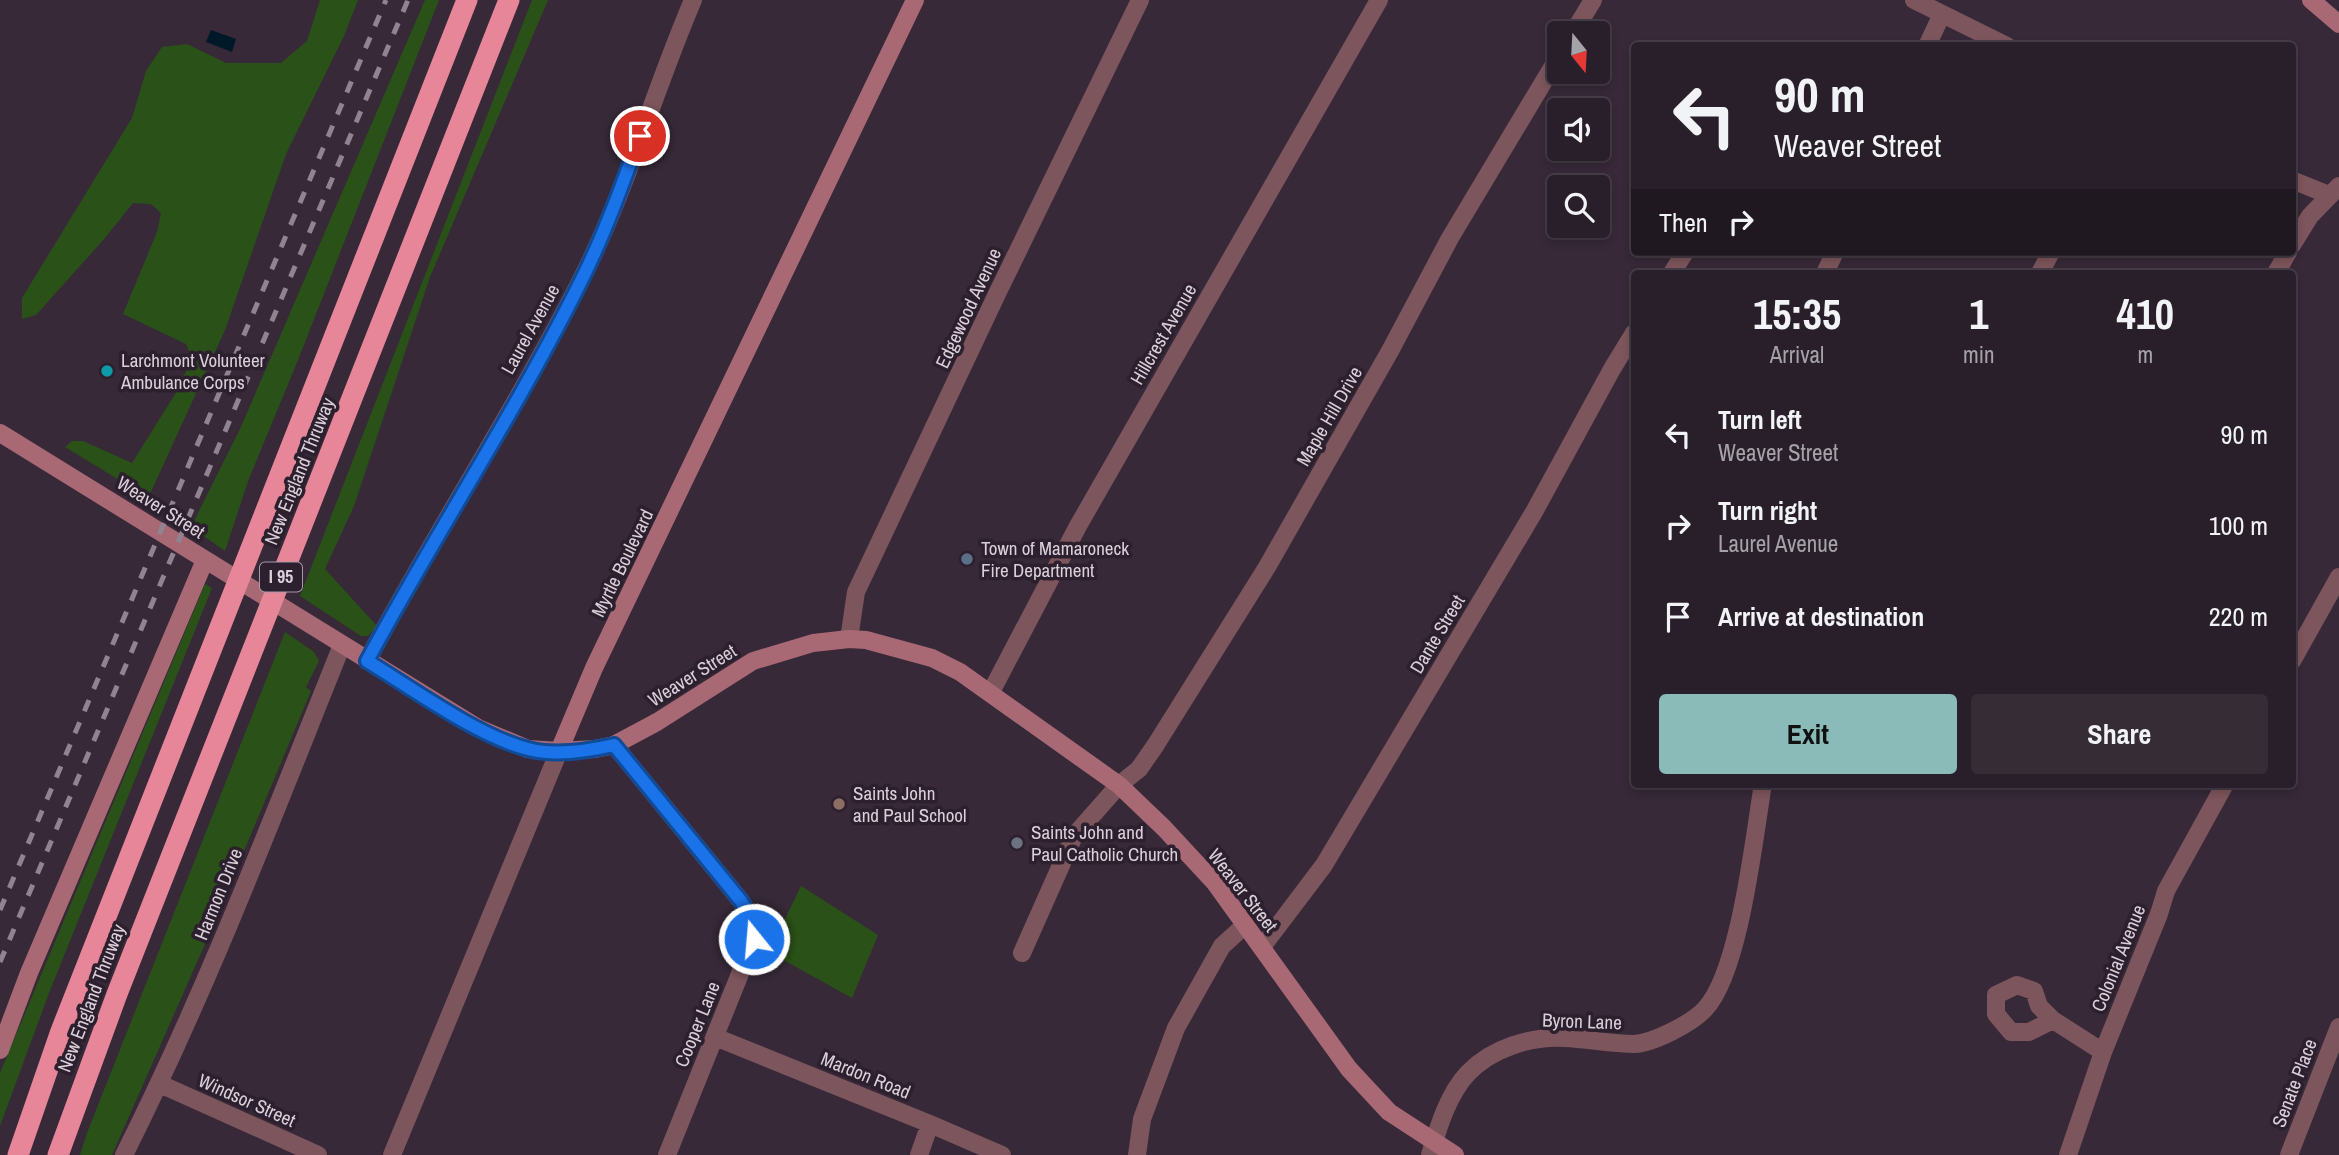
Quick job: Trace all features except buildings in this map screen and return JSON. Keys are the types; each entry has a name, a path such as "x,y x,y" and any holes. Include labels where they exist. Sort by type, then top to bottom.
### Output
{"highway":[{"name":"New England Thruway","path":"18,1155 61,1031 467,0"},
{"name":"New England Thruway","path":"58,1155 117,993 509,0"}],"main road":[{"name":"Myrtle Boulevard","path":"559,751 594,668 915,0"},
{"path":"2311,0 2339,24"},
{"name":"Weaver Street","path":"0,433 128,511 202,567 304,622 478,728 528,749 559,751 614,745 657,722 753,661 813,643 849,639 902,648 932,658 991,692 1119,785 1215,883 1349,1069 1389,1112 1432,1148 1455,1155"},
{"path":"0,1050 34,961 202,567"}],"street":[{"name":"Laurel Avenue","path":"367,661 550,339 584,274 612,211 694,0"},
{"name":"Edgewood Avenue","path":"849,639 856,592 1140,0"},
{"name":"Hillcrest Avenue","path":"991,692 1078,526 1379,0"},
{"path":"1580,21 1593,0"},
{"path":"1914,0 1999,42"},
{"path":"1929,42 1942,14"},
{"name":"Maple Hill Drive","path":"1022,953 1074,836 1119,785 1139,769 1267,567 1390,351 1450,238 1547,76"},
{"path":"2296,181 2334,191 2310,216 2296,239"},
{"name":"Dante Street","path":"1262,947 1324,865 1534,512 1631,338"},
{"path":"2296,654 2339,577"},
{"name":"Harmon Drive","path":"124,1155 160,1084 230,923 342,645"},
{"name":"Cooper Lane","path":"614,745 741,901 753,921 754,939 667,1155"},
{"name":"Myrtle Boulevard","path":"392,1155 559,751"},
{"name":"Byron Lane","path":"1432,1148 1452,1097 1468,1073 1501,1050 1534,1039 1553,1038 1636,1044 1682,1026 1705,1009 1722,983 1738,925 1762,788"},
{"name":"Colonial Avenue","path":"2068,1155 2103,1052 2166,891 2223,788"},
{"path":"1137,1155 1142,1119 1176,1028 1222,946 1244,926"},
{"path":"2053,1020 2103,1052"},
{"name":"Senate Place","path":"2289,1155 2339,1027"},
{"name":"Mardon Road","path":"715,1037 1002,1155"},
{"name":"Windsor Street","path":"160,1084 318,1155"},
{"path":"919,1155 930,1124"}],"green space":[{"path":"320,0 358,0 344,36 286,154 225,330 150,494 129,486 65,447 72,441 83,441 132,463 177,391 192,358 186,344 123,314 157,232 161,213 151,204 133,203 36,315 22,319 22,298 132,118 146,71 162,47 187,44 226,63 281,63 307,41"},
{"path":"425,0 439,0 248,481 225,551 191,527 240,429"},
{"path":"532,0 548,0 430,277 354,506 325,569 377,626 368,636 361,636 300,596"},
{"path":"205,584 212,588 49,993 0,1126 0,1073"},
{"path":"285,632 314,652 319,661 306,687 311,691 205,944 112,1155 80,1155 87,1133"},
{"path":"801,886 878,935 852,998 769,952"}],"water":[{"path":"211,30 236,39 232,52 206,42"}],"railway":[{"path":"0,910 386,0"},
{"path":"0,962 408,0"}],"place":[{"name":"Larchmont Volunteer Ambulance Corps","path":"107,371"},
{"name":"Town of Mamaroneck Fire Department","path":"967,559"},
{"name":"Saints John and Paul School","path":"839,804"},
{"name":"Saints John and Paul Catholic Church","path":"1017,843"}],"route":[{"path":"640,136 612,211 584,274 550,339 367,661 478,728 528,749 559,751 614,745 741,901 753,921 754,939"}]}
